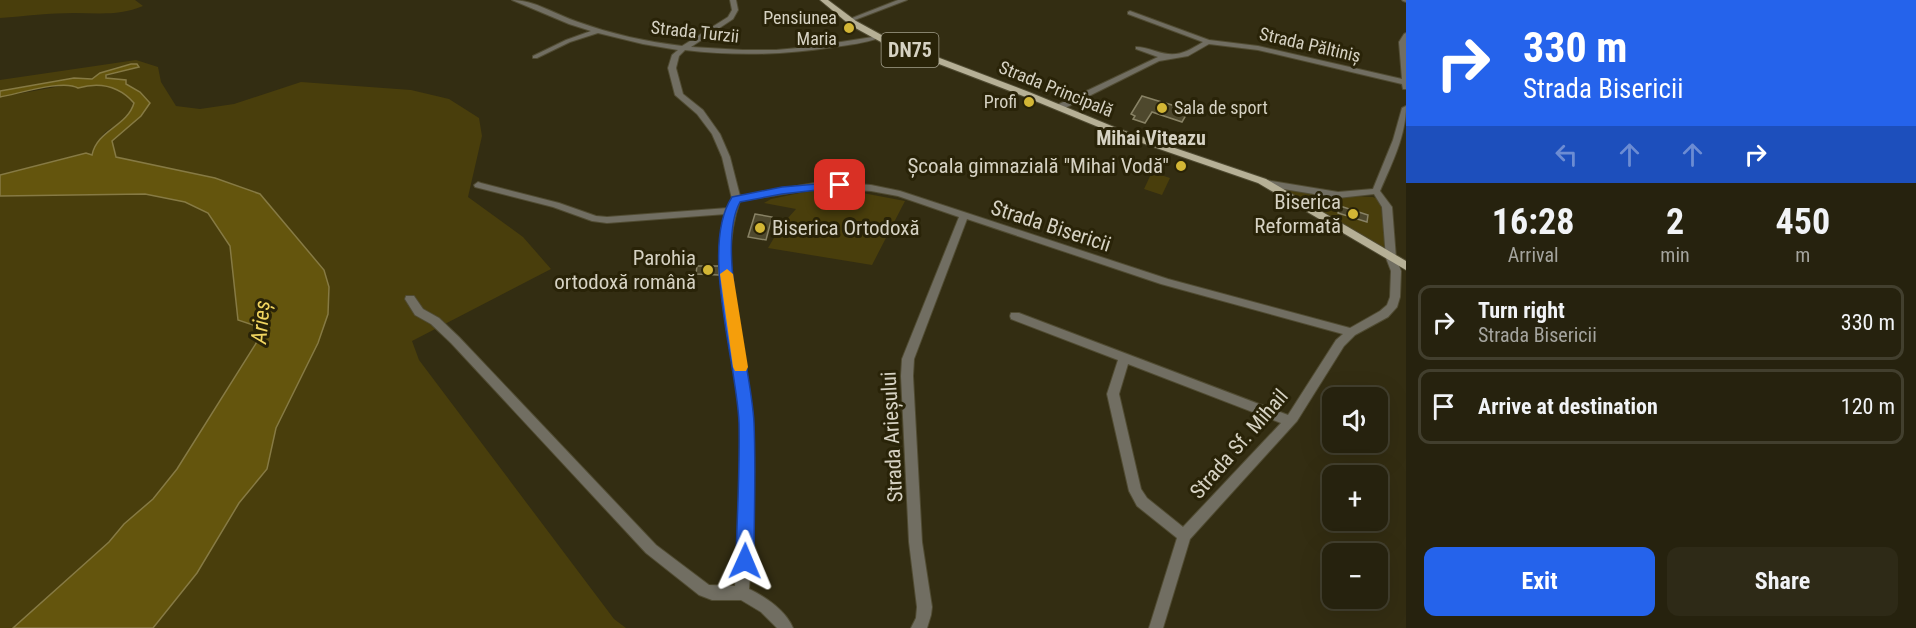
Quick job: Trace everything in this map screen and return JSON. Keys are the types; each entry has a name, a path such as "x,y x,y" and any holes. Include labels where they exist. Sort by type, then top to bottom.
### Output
{"main road":[{"name":"Strada Principală","path":"824,0 850,20 878,37 1060,107 1122,134 1266,183 1406,266"}],"street":[{"path":"733,0 735,10 731,18 684,48 673,62 679,95 700,112 716,134 726,157 736,200 730,211 725,259 745,392 747,424 745,561 742,593"},
{"path":"850,20 904,0"},
{"name":"Strada Turzii","path":"520,1 598,31 684,48 771,54 796,52 878,37"},
{"name":"Strada Păltiniș","path":"1130,13 1208,42 1258,48 1405,82"},
{"path":"535,57 568,41 598,31"},
{"path":"1406,35 1402,42 1406,87"},
{"path":"1138,48 1165,57 1186,56 1208,42"},
{"path":"1060,107 1165,57"},
{"path":"1266,183 1338,195 1376,191 1402,141 1406,108"},
{"path":"478,185 607,220 730,211"},
{"name":"Strada Bisericii","path":"736,200 792,189 840,185 900,194 1165,282 1351,332"},
{"name":"Strada Sf. Mihail","path":"1156,628 1184,536 1290,421 1340,343 1351,332 1384,314 1392,307 1395,297 1396,271 1391,258 1387,207 1376,191"},
{"name":"Strada Arieșului","path":"918,628 925,614 918,565 907,376 908,359 964,216"},
{"path":"410,299 419,312 435,321 455,340 651,549 704,590 712,593 742,593 754,598 772,611 786,628"},
{"path":"1015,316 1290,421"},
{"path":"1124,358 1113,394 1135,491 1142,502 1184,536"}],"shaded area":[{"path":"0,0 135,0 143,6 117,13 74,13 0,18"},
{"path":"136,60 158,67 161,82 176,106 200,109 234,104 301,82 411,90 449,99 479,118 482,136 468,197 523,237 551,269 412,341 419,360 614,619 626,628 153,628 197,573 239,503 267,469 276,428 318,343 328,314 329,287 324,270 260,194 215,178 116,157 112,141 141,116 140,92 106,78 106,76 139,67 115,68 92,79 74,78 0,91 0,80"},
{"path":"72,84 78,88 94,85 109,87 122,93 134,103 123,120 105,132 92,155 86,153 0,175 0,97"},
{"path":"1152,172 1170,178 1162,195 1144,189"},
{"path":"814,190 852,191 905,201 872,265 768,248 781,226 796,209 764,203 771,199"},
{"path":"1286,190 1373,197 1380,200 1387,253"},
{"path":"145,194 185,202 208,213 230,246 235,273 265,328 177,469 153,499 124,524 109,542 13,628 0,628 0,196"}],"water":[{"name":"Arieș","path":"137,64 139,67 106,75 106,78 126,80 126,84 140,92 150,103 141,116 112,141 116,157 215,178 260,194 324,270 329,287 328,314 318,343 276,428 267,469 239,503 197,573 153,628 13,628 109,542 124,524 153,499 177,469 265,329 238,320 230,246 208,213 185,202 145,194 0,196 0,175 86,153 92,155 100,140 125,118 134,103 115,89 94,85 78,88 62,85 51,86 0,97 0,91 74,78 92,79 100,73"}],"building":[{"name":"Sala de sport","path":"1142,96 1189,110 1182,122 1152,112 1145,123 1133,119 1135,116 1131,114"},
{"name":"Biserica Reformată","path":"1340,206 1368,215 1367,222 1338,213"},
{"name":"Biserica Ortodoxă","path":"755,214 772,217 766,240 748,237"},
{"name":"Parohia ortodoxă română","path":"697,266 719,266 719,275 696,274"}],"slow traffic":[{"path":"727,274 741,367"}],"place":[{"name":"Pensiunea Maria","path":"849,28"},
{"name":"Profi","path":"1029,102"},
{"name":"Sala de sport","path":"1162,108"},
{"name":"Școala gimnazială \"Mihai Vodă\"","path":"1181,166"},
{"name":"Biserica Reformată","path":"1353,214"},
{"name":"Biserica Ortodoxă","path":"760,228"},
{"name":"Parohia ortodoxă română","path":"708,270"}],"district":[{"name":"Mihai Viteazu","path":"1151,138"}],"route":[{"path":"745,561 747,424 745,392 725,259 730,211 736,200 782,190 840,185"}]}
